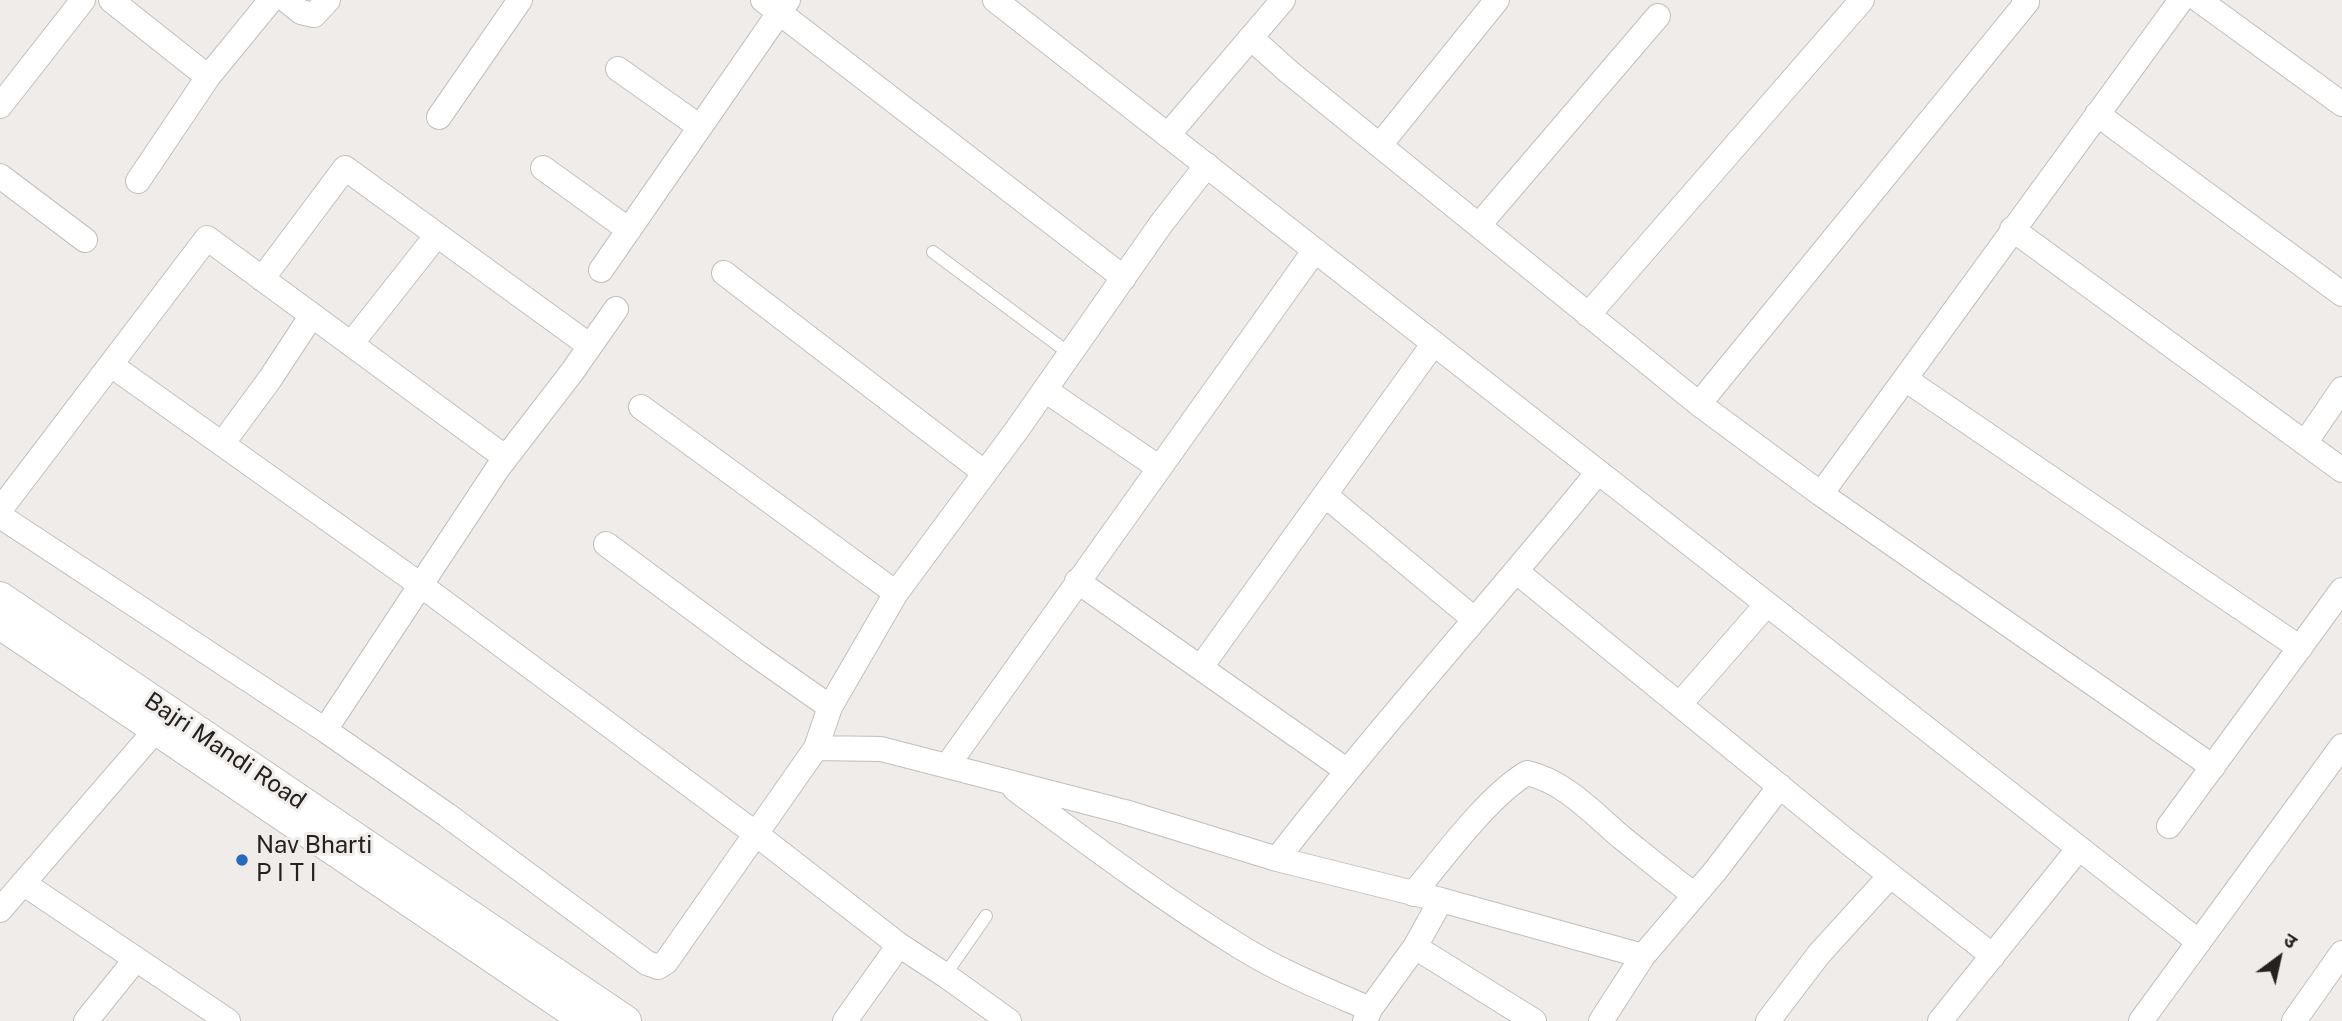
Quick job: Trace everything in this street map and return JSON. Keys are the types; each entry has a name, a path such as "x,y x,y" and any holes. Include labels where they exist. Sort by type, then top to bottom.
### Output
{"street":[{"path":"0,106 83,0"},
{"path":"111,0 208,78"},
{"path":"138,181 208,78 271,0"},
{"path":"286,0 301,12 314,15 328,0"},
{"path":"439,117 520,0"},
{"path":"995,0 2199,942"},
{"path":"1168,135 1283,0"},
{"path":"1380,145 1497,0"},
{"path":"1588,315 1863,0"},
{"path":"1699,404 2019,13 2027,2 2024,0"},
{"path":"1821,494 2181,0"},
{"path":"2199,0 2342,104"},
{"path":"601,270 700,127 777,4 1124,278"},
{"path":"1479,225 1658,16"},
{"path":"1251,38 1289,72 1699,404 1821,494 2213,767"},
{"path":"618,69 700,127"},
{"path":"2098,114 2342,294"},
{"path":"0,516 325,730 447,815 647,963 658,967 666,962 816,748 830,707 896,593 1207,165"},
{"path":"262,279 345,168 590,346"},
{"path":"542,168 629,230"},
{"path":"0,176 85,240"},
{"path":"2012,229 2342,470"},
{"path":"351,344 437,235"},
{"path":"0,510 207,239 506,458"},
{"path":"947,766 1315,250"},
{"path":"724,273 985,473"},
{"path":"325,730 506,458 616,309"},
{"path":"222,444 270,379 312,315"},
{"path":"1200,667 1434,343"},
{"path":"111,365 422,586 756,834 899,945 1009,1021"},
{"path":"1905,379 2300,648"},
{"path":"2305,443 2342,389"},
{"path":"1045,390 1158,467"},
{"path":"641,407 896,593"},
{"path":"1277,859 1346,770 1517,572 1598,472"},
{"path":"1325,495 1475,619"},
{"path":"606,544 830,707"},
{"path":"1517,572 1890,876 1993,956"},
{"path":"1077,581 1346,770"},
{"path":"2169,826 2342,590"},
{"name":"Bajri Mandi Road","path":"0,597 163,722 626,1021"},
{"path":"1680,704 1767,604"},
{"path":"0,624 163,722 586,1021"},
{"path":"0,910 163,722"},
{"path":"2150,1018 2199,942 2342,746"},
{"path":"816,748 881,749 1125,812 1277,859 1441,900 1643,956"},
{"path":"1413,894 1486,809 1513,781 1527,773 1545,777 1569,793 1658,868 1695,895"},
{"path":"1003,780 1117,864 1241,948 1325,990 1367,1015 1415,947 1441,900"},
{"path":"1601,1021 1643,956 1695,895 1780,786"},
{"path":"1940,1021 2079,848"},
{"path":"1768,1021 1819,954 1890,876"},
{"path":"23,883 228,1021"},
{"path":"845,1021 899,945"},
{"path":"1415,947 1534,1021"},
{"path":"2294,1021 2342,953"},
{"path":"86,1021 136,959"}],"lane":[{"path":"933,252 1070,354"},
{"path":"945,975 986,916"}],"place":[{"name":"Nav Bharti P I T I","path":"242,860"}]}
